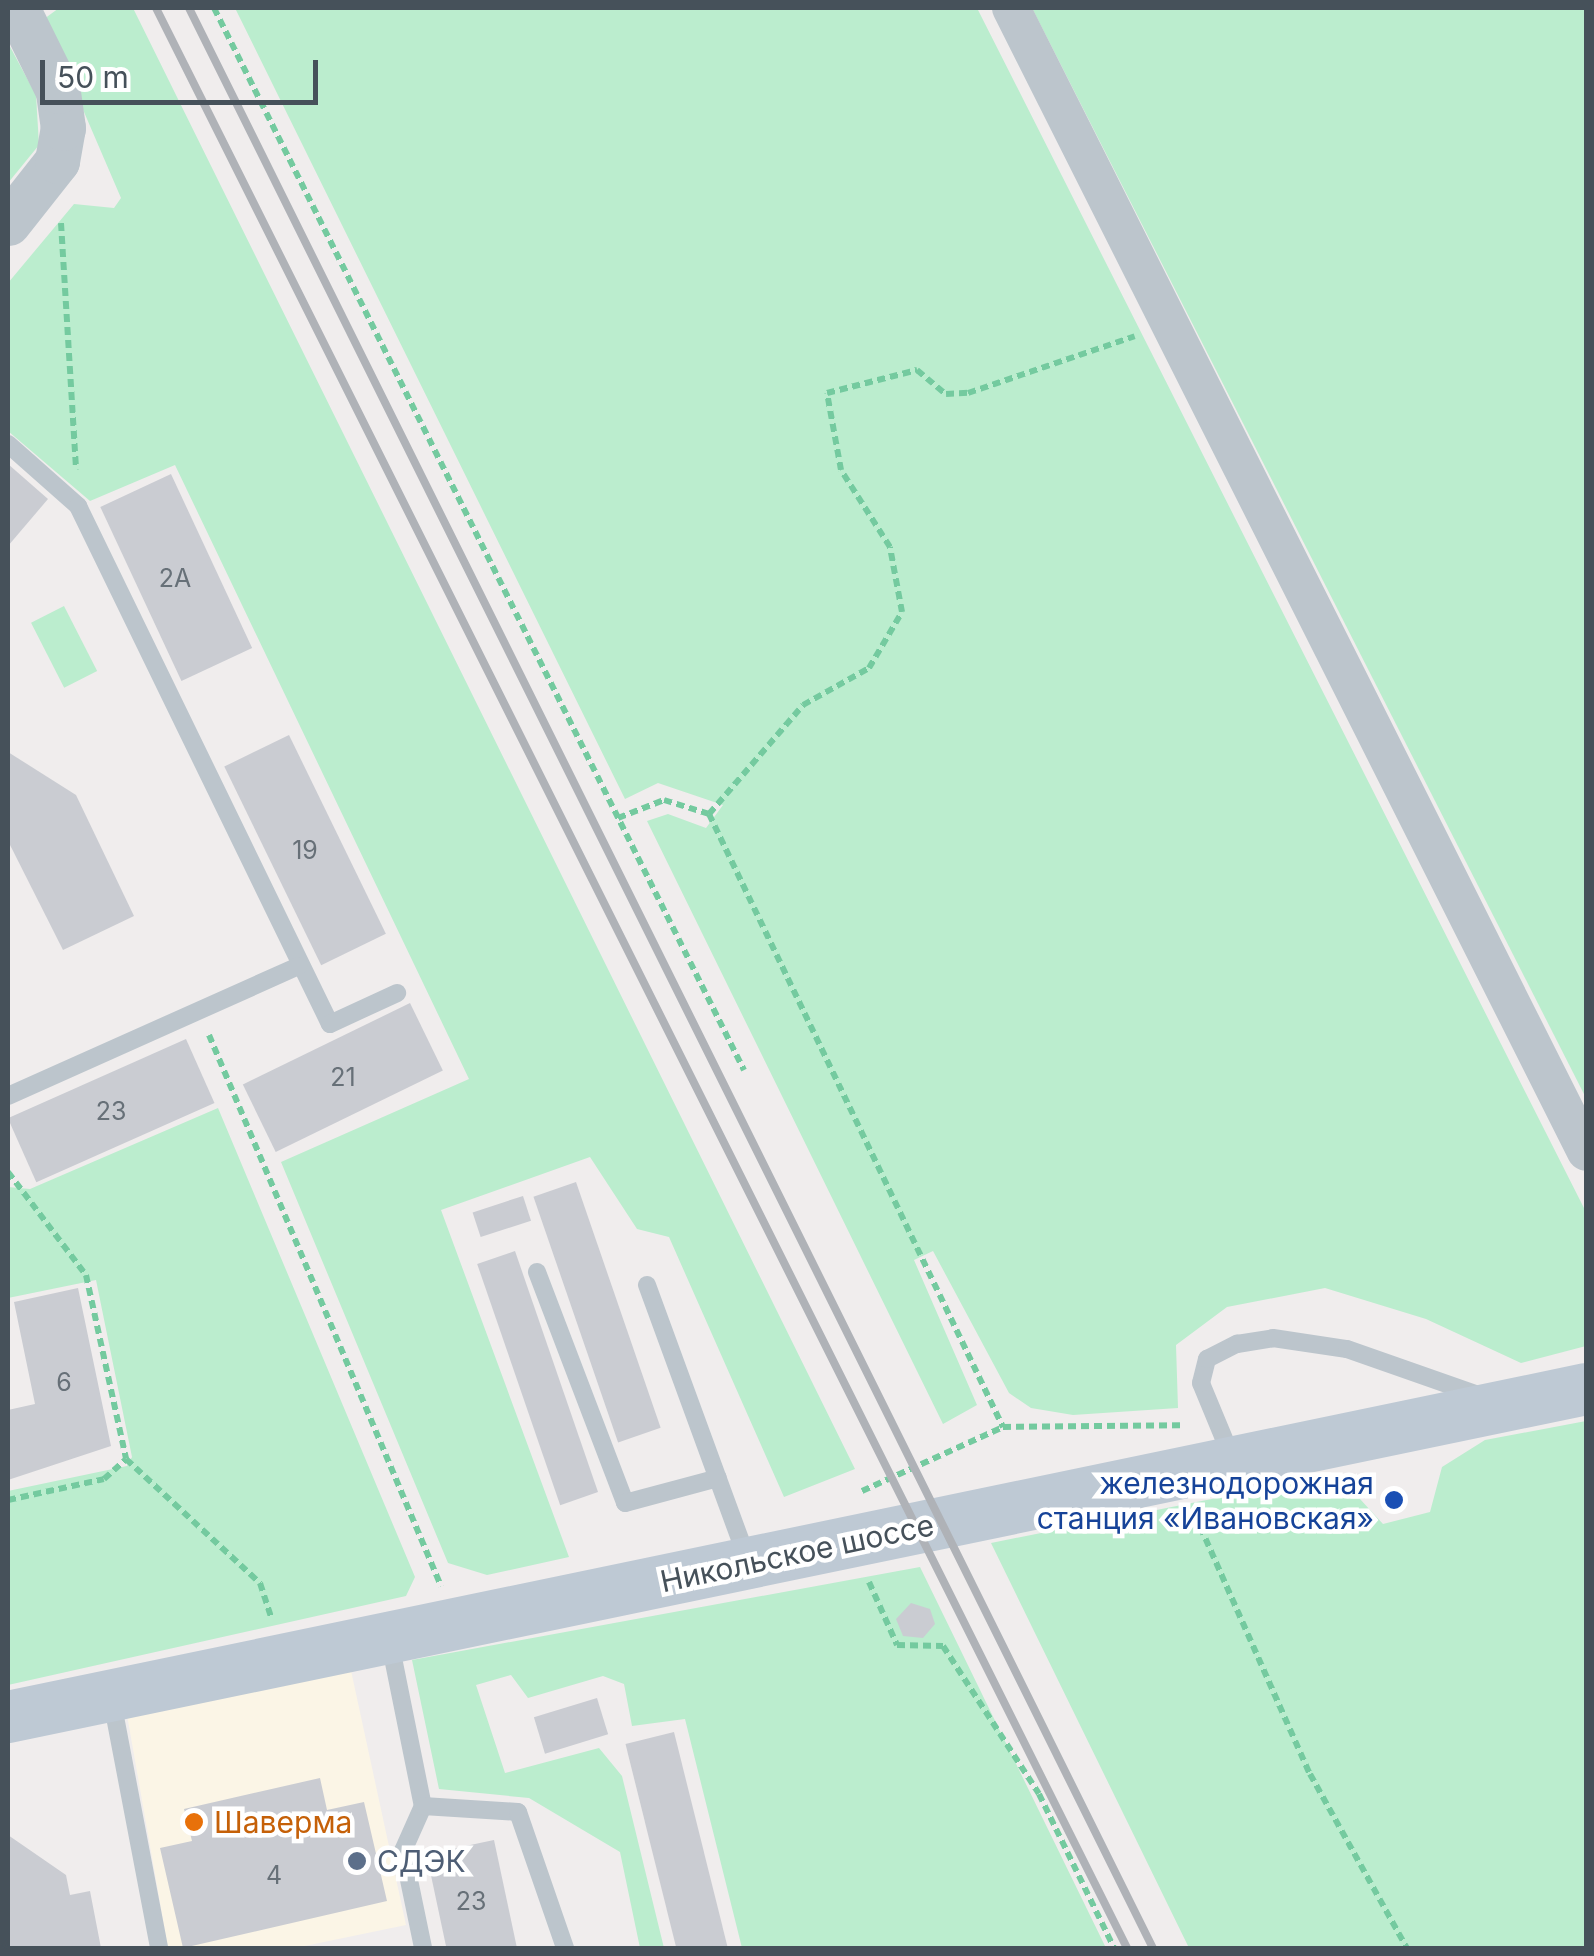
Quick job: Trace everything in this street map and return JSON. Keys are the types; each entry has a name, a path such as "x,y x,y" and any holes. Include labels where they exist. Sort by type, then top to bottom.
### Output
{"main road":[{"name":"Никольское шоссе","path":"8,1717 1586,1389"}],"street":[{"path":"8,223 60,144 58,90 17,8"},
{"path":"1011,8 1173,323 1586,1152"}],"lane":[{"path":"8,444 78,506 298,966 330,1024 396,993"},
{"path":"8,1096 298,966"},
{"path":"536,1272 625,1503 718,1478"},
{"path":"647,1285 749,1564"},
{"path":"1234,1464 1201,1382 1207,1359 1237,1344 1273,1338 1347,1349 1507,1405"},
{"path":"389,1638 422,1806 403,1851 423,1948"},
{"path":"111,1696 159,1948"},
{"path":"422,1806 518,1812 564,1948"}],"path":[{"path":"214,8 744,1070"},
{"path":"60,144 78,506"},
{"path":"710,814 803,705 868,668 902,612 890,547 841,470 827,393 918,370 946,394 968,393 1173,323"},
{"path":"618,818 664,800 710,814 1004,1428"},
{"path":"199,1012 458,1624"},
{"path":"8,1172 86,1275 126,1460 260,1583 285,1660"},
{"path":"8,1500 104,1479 126,1460"},
{"path":"1194,1507 1310,1774 1407,1948"},
{"path":"851,1542 897,1645 944,1646 1039,1794 1114,1948"}],"shaded area":[{"path":"350,1666 406,1925 295,1948 168,1948 127,1715"}],"green space":[{"path":"59,8 133,8 855,1469 784,1497 669,1237 637,1229 590,1157 441,1210 569,1557 487,1575 448,1563 281,1162 469,1079 175,465 90,501 8,431 8,283 74,204 114,208 121,198 44,19"},
{"path":"235,8 977,8 1586,1212 1586,1346 1521,1363 1426,1319 1325,1288 1227,1307 1176,1345 1178,1408 1073,1415 1031,1408 1009,1393 933,1251 914,1260 977,1405 943,1424 647,821 668,814 706,828 723,805 658,783 625,799"},
{"path":"1032,8 1586,8 1586,1098"},
{"path":"8,43 36,95 39,145 8,183"},
{"path":"64,606 97,671 64,688 31,623"},
{"path":"218,1108 415,1577 406,1596 8,1685 8,1491 127,1466 132,1457 96,1280 8,1298 8,1187 30,1189"},
{"path":"1586,1421 1586,1948 1189,1948 991,1543 1337,1474 1383,1524 1430,1512 1442,1467 1485,1440"},
{"path":"920,1567 1106,1948 742,1948 685,1719 632,1726 624,1684 603,1676 528,1698 511,1675 476,1685 505,1773 599,1748 622,1776 664,1948 640,1948 620,1852 529,1798 439,1789 412,1660"}],"building":[{"path":"8,464 48,499 8,546"},
{"path":"171,474 252,648 181,681 100,507"},
{"path":"289,735 386,934 321,965 224,767"},
{"path":"8,752 76,795 134,916 63,950 8,841"},
{"path":"410,1003 443,1070 276,1152 243,1085"},
{"path":"186,1039 214,1103 36,1182 8,1118"},
{"path":"576,1182 661,1428 618,1442 533,1197"},
{"path":"523,1196 531,1221 481,1237 473,1212"},
{"path":"515,1251 598,1492 560,1505 477,1264"},
{"path":"78,1288 111,1446 8,1480 8,1410 35,1404 14,1302"},
{"path":"911,1603 930,1609 935,1624 923,1638 903,1636 896,1619"},
{"path":"597,1698 608,1734 545,1754 534,1717"},
{"path":"674,1732 728,1947 676,1948 625,1744"},
{"path":"320,1778 327,1810 364,1802 387,1901 183,1948 160,1848 192,1841 184,1809"},
{"path":"8,1835 66,1875 70,1895 90,1891 101,1948 10,1948"},
{"path":"494,1840 517,1948 446,1948 427,1854"}],"railway":[{"path":"156,8 1127,1948"},
{"path":"189,8 1153,1948"}],"place":[{"name":"железнодорожная станция «Ивановская»","path":"1394,1500"},
{"name":"Шаверма","path":"194,1822"},
{"name":"СДЭК","path":"357,1861"}]}
